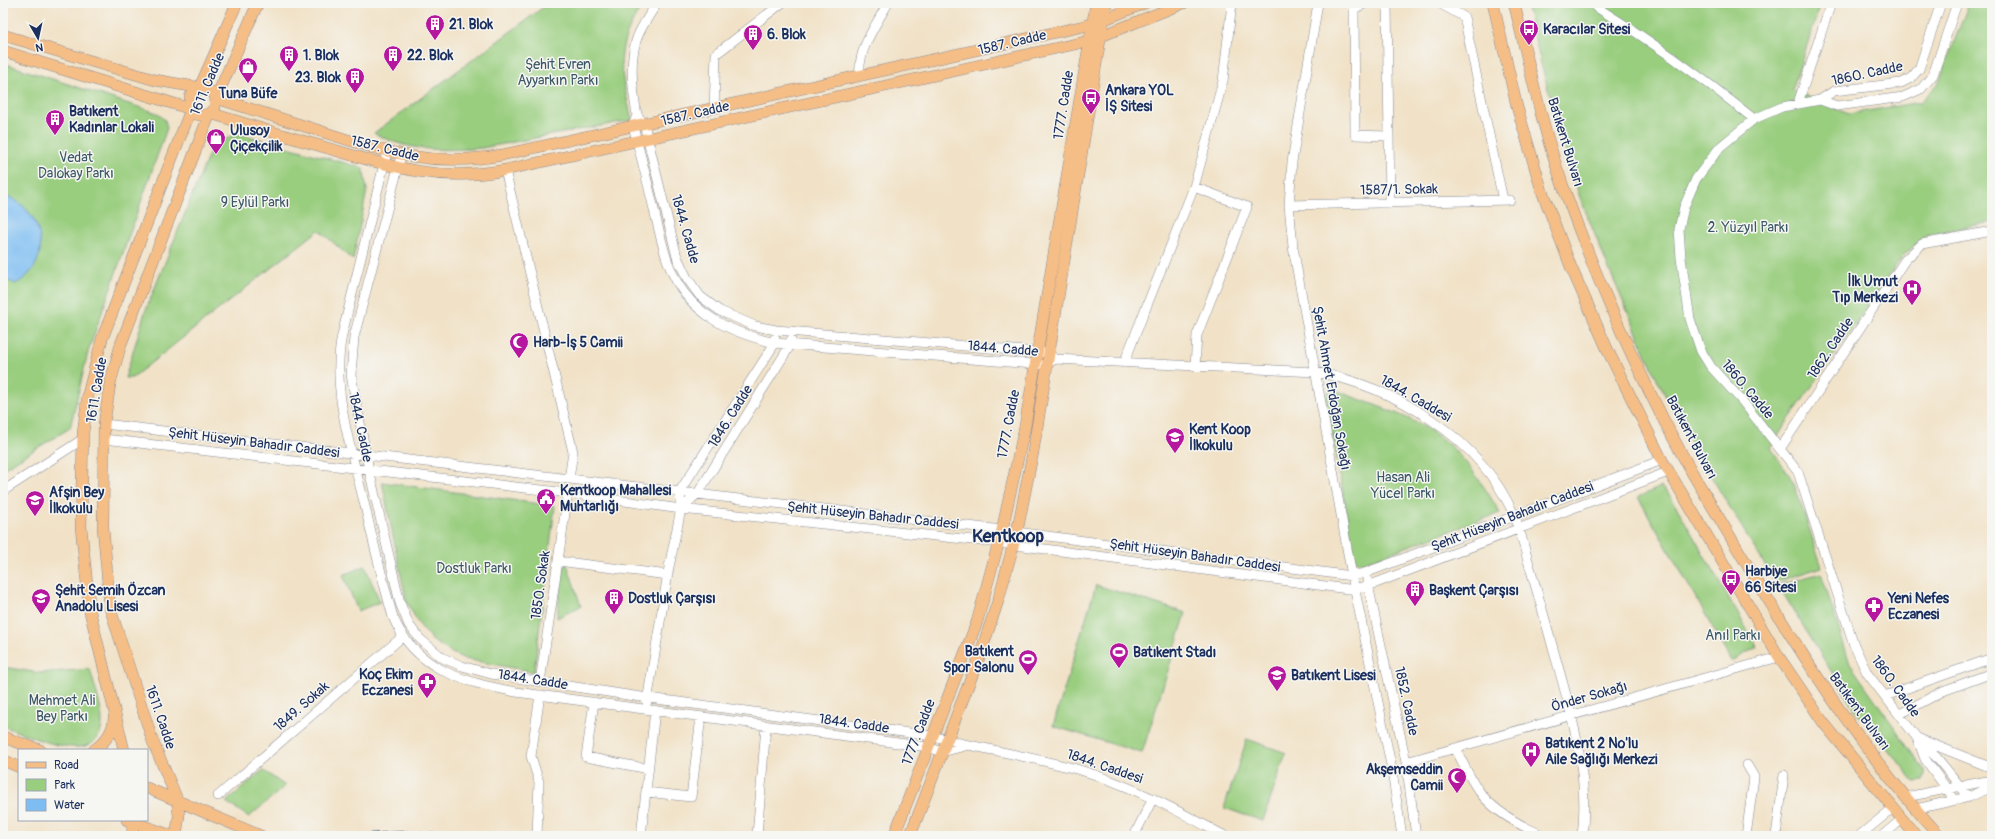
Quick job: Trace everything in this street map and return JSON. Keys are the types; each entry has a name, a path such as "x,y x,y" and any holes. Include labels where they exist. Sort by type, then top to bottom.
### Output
{"main road":[{"name":"1611. Cadde","path":"124,749 89,607 81,527 83,439 88,394 102,339 191,109 190,97 199,89 236,3"},
{"name":"1611. Cadde","path":"176,836 179,816 177,799 153,742 111,614 103,527 104,424 110,384 120,350 210,113 215,107 216,98 258,3"},
{"name":"1777. Cadde","path":"910,836 990,627 1017,532 1033,452 1089,41 1096,3"},
{"name":"1777. Cadde","path":"894,836 977,622 999,544 1024,426 1034,365 1047,357 1106,3"},
{"name":"1587. Cadde","path":"216,98 401,156 443,160 488,158 1092,24 1145,3"},
{"name":"1587. Cadde","path":"210,113 397,169 448,175 473,175 506,170 1089,41 1184,3"},
{"path":"1493,3 1517,107 1542,190 1571,267 1605,345 1668,472 1779,657 1823,722 1892,809 1916,836"},
{"name":"Batıkent Bulvarı","path":"1514,3 1538,103 1562,184 1590,259 1624,336 1674,438 1694,476 1798,649 1841,713 1906,797 1940,836"},
{"path":"3,35 155,80 211,91 216,98"},
{"path":"3,51 191,109 197,115 206,115 210,113"},
{"path":"860,76 864,91"},
{"path":"95,749 103,743 112,729 114,706"},
{"path":"3,737 37,749"},
{"path":"3,760 18,767"},
{"path":"148,788 177,799 261,836"},
{"path":"1892,809 1906,797"},
{"path":"1901,820 1916,809"},
{"path":"133,836 131,821 172,836"}],"street":[{"name":"1844. Cadde","path":"657,3 641,30 635,45 634,80 637,115 666,258 680,287 698,309 719,324 743,334 775,343 1034,365"},
{"path":"714,108 716,54 782,3"},
{"path":"860,76 862,53 888,3"},
{"path":"1124,363 1194,187 1221,91 1232,3"},
{"name":"Şehit Ahmet Erdoğan Sokağı","path":"1318,3 1292,162 1290,205 1293,247 1352,576"},
{"path":"1366,3 1354,9 1355,136 1388,136"},
{"path":"1387,3 1390,203"},
{"name":"1587/1. Sokak","path":"1290,205 1507,200 1464,17 1439,3"},
{"path":"1590,3 1659,47 1706,81 1754,120"},
{"path":"1798,103 1831,3"},
{"name":"1860. Cadde","path":"1941,3 1919,69 1911,78 1901,83 1834,91 1820,100 1782,106 1754,120 1720,146 1696,179 1681,219 1679,243 1690,319 1701,351 1711,367 1743,402 1780,450 1791,461 1803,483 1861,662 1917,738 1962,786 1969,797"},
{"name":"1860. Cadde","path":"1820,100 1836,106 1903,97 1921,89 1933,75 1958,3"},
{"name":"1844. Cadde","path":"642,140 677,257 687,278 700,296 720,311 744,322 776,330 1047,357"},
{"name":"1844. Cadde","path":"387,152 342,335 338,357 339,392 355,468 391,610 402,637 415,652 430,664 452,675 480,684 540,695 928,747 942,752"},
{"name":"1844. Cadde","path":"401,156 354,336 350,362 352,390 400,602 409,625 416,634 436,653 462,666 490,674 648,698 932,736 969,745"},
{"path":"506,170 573,452 569,478"},
{"path":"1194,187 1247,207 1197,335 1195,367"},
{"name":"1862. Cadde","path":"1780,450 1905,260 1922,244 1992,231"},
{"name":"1846. Cadde","path":"680,491 775,343 776,330"},
{"name":"1846. Cadde","path":"681,509 698,493 791,344 792,332"},
{"name":"1844. Caddesi","path":"1047,357 1195,367 1315,372 1343,378 1372,389 1439,426 1465,446 1490,473 1519,528 1571,715 1584,784 1582,836"},
{"name":"Şehit Hüseyin Bahadır Caddesi","path":"104,424 1002,530 1352,576 1365,573 1662,460"},
{"path":"3,491 83,439"},
{"name":"Şehit Hüseyin Bahadır Caddesi","path":"104,439 568,493 681,509 905,532 1014,545 1354,589 1368,586 1668,472"},
{"path":"641,836 649,769 651,710 648,698 668,574 681,509 680,491"},
{"name":"1850. Sokak","path":"540,682 568,493"},
{"path":"558,561 668,574"},
{"name":"1852. Cadde","path":"1365,573 1406,762 1416,836"},
{"name":"1852. Cadde","path":"1352,576 1391,765 1402,836"},
{"name":"1849. Sokak","path":"218,796 402,637"},
{"name":"Önder Sokağı","path":"1406,762 1779,657"},
{"path":"1885,696 1992,658"},
{"path":"1900,714 1943,691 1992,673"},
{"path":"537,836 539,786 531,756 540,695"},
{"path":"594,702 586,757 649,769"},
{"path":"646,792 691,797 701,717"},
{"path":"757,836 766,726"},
{"path":"1917,738 1992,768"},
{"name":"1860. Cadde","path":"1917,738 1925,758 1955,800"},
{"path":"942,752 969,745"},
{"name":"1844. Caddesi","path":"969,745 1080,770 1153,798 1225,836"},
{"path":"1455,748 1475,786 1486,799 1515,822 1544,836"},
{"path":"1746,836 1754,777 1747,765"},
{"path":"1776,836 1784,775"},
{"path":"1906,797 1992,780"},
{"path":"1916,809 1969,797 1992,787"},
{"path":"1134,836 1153,798"},
{"path":"1859,836 1892,809"},
{"path":"1882,836 1901,820"}],"green space":[{"name":"Şehit Evren Ayyarkın Parkı","path":"549,3 644,3 634,19 623,47 622,73 632,120 482,148 454,150 413,147 400,144 374,133"},
{"name":"2. Yüzyıl Parkı","path":"1526,3 1821,3 1792,90 1849,114 1920,102 1938,84 1969,3 1992,3 1992,222 1926,235 1902,257 1783,428 1771,448 1794,484 1822,567 1775,582 1694,448 1658,381 1608,267 1579,195 1542,68"},
{"name":"Vedat Dalokay Parkı","path":"3,63 157,113 165,120 167,128 88,352 70,428 3,469"},
{"name":"9 Eylül Parkı","path":"241,134 363,168 367,190 353,260 319,230 132,378 125,378 145,312 211,149 233,135"},
{"name":"Hasan Ali Yücel Parkı","path":"1335,390 1401,415 1434,433 1457,452 1476,475 1500,513 1362,563 1357,561 1354,557 1326,396 1329,391"},
{"name":"Dostluk Parkı","path":"382,482 555,506 534,672 465,659 433,641 418,623 406,600"},
{"name":"Anıl Parkı","path":"1661,487 1669,494 1757,647 1732,661 1638,497"},
{"path":"563,564 567,564 581,606 557,618"},
{"path":"365,566 380,602 358,611 343,575"},
{"path":"1821,573 1850,664 1925,771 1925,776 1922,780 1914,781 1852,705 1778,585"},
{"name":"Batıkent Stadı","path":"1096,585 1186,613 1142,753 1053,726"},
{"name":"Mehmet Ali Bey Parkı","path":"3,667 40,673 90,669 102,717 98,737 89,745 76,747 60,746 3,726"},
{"path":"1247,739 1286,753 1263,821 1224,808"},
{"path":"263,770 285,786 249,817 226,802"}],"water":[{"path":"3,195 17,201 28,211 36,223 40,236 40,250 36,263 28,275 15,284 10,281 3,281"}],"railway":[{"path":"1985,836 1992,832"},
{"path":"354,836 406,833 445,836"}],"place":[{"name":"21. Blok","path":"435,41"},
{"name":"Karacılar Sitesi","path":"1529,46"},
{"name":"6. Blok","path":"753,51"},
{"name":"1. Blok","path":"289,72"},
{"name":"22. Blok","path":"393,72"},
{"name":"Tuna Büfe","path":"248,84"},
{"name":"23. Blok","path":"355,94"},
{"name":"Ankara YOL İŞ Sitesi","path":"1091,115"},
{"name":"Batıkent Kadınlar Lokali","path":"55,136"},
{"name":"Ulusoy Çiçekçilik","path":"216,155"},
{"name":"İlk Umut Tıp Merkezi","path":"1912,306"},
{"name":"Harb-İş 5 Camii","path":"519,359"},
{"name":"Kent Koop İlkokulu","path":"1175,454"},
{"name":"Kentkoop Mahallesi Muhtarlığı","path":"546,515"},
{"name":"Afşin Bey İlkokulu","path":"35,517"},
{"name":"Harbiye 66 Sitesi","path":"1731,596"},
{"name":"Başkent Çarşısı","path":"1415,607"},
{"name":"Şehit Semih Özcan Anadolu Lisesi","path":"41,615"},
{"name":"Dostluk Çarşısı","path":"614,615"},
{"name":"Yeni Nefes Eczanesi","path":"1874,623"},
{"name":"Batıkent Stadı","path":"1119,669"},
{"name":"Batıkent Spor Salonu","path":"1028,676"},
{"name":"Batıkent Lisesi","path":"1277,692"},
{"name":"Koç Ekim Eczanesi","path":"427,699"},
{"name":"Batıkent 2 No'lu Aile Sağlığı Merkezi","path":"1531,768"},
{"name":"Akşemseddin Camii","path":"1457,794"}],"district":[{"name":"Kentkoop","path":"1008,536"}]}
